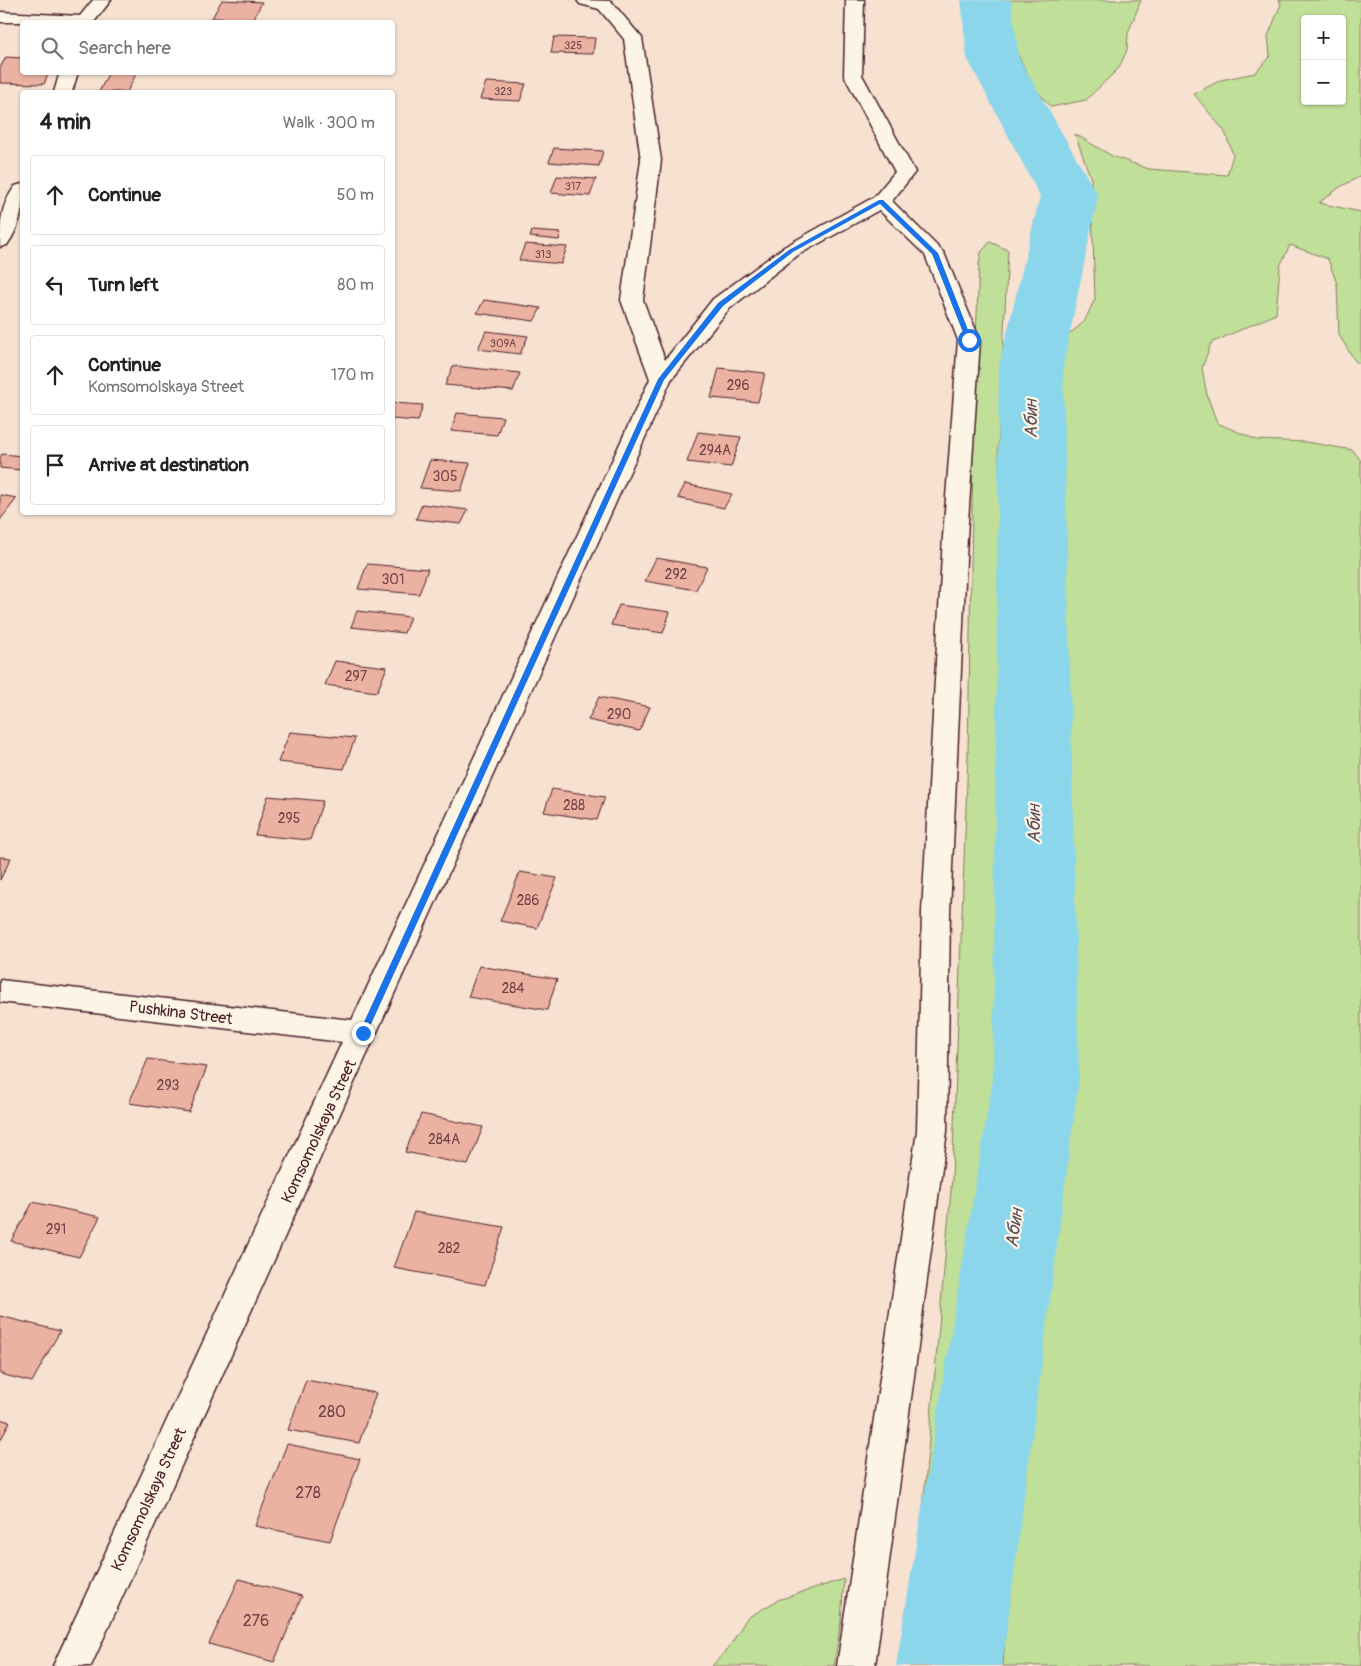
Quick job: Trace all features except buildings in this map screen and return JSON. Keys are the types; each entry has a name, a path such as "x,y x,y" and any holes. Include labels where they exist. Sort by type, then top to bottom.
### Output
{"street":[{"path":"87,20 102,0"},
{"path":"855,0 853,75 904,172 881,201 934,253 969,340 954,557 936,912 932,1131 856,1666"},
{"path":"595,2 633,38 651,160 632,300 661,379"},
{"path":"0,17 51,20"},
{"path":"63,90 68,75"},
{"path":"0,241 20,195"},
{"name":"Komsomolskaya Street","path":"72,1666 661,379 721,304 791,251 881,201"},
{"name":"Pushkina Street","path":"0,991 363,1033"}],"green space":[{"path":"1002,0 1141,0 1128,33 1127,50 1119,68 1086,100 1051,107 1035,89 1005,29"},
{"path":"1279,0 1361,0 1361,176 1340,187 1319,203 1361,212 1361,364 1355,361 1339,335 1337,284 1328,259 1290,245 1280,266 1276,314 1211,343 1202,368 1207,395 1217,423 1257,440 1306,442 1353,450 1361,461 1361,1666 1003,1666 1051,944 1058,343 1084,322 1095,299 1091,179 1075,134 1112,156 1149,169 1227,175 1233,155 1225,132 1194,94 1221,80 1255,73 1270,56 1268,36 1281,4"},
{"path":"990,242 1008,250 998,451 1009,618 1001,1063 939,1551 932,1666 909,1666 952,1179 968,755 974,388 979,264 981,252"},
{"path":"844,1579 841,1621 834,1666 712,1666 729,1647 747,1618 778,1600"}],"waterway":[{"name":"Абин","path":"949,1666 1036,1078 1031,366 1069,196 993,58 986,0"}],"route":[{"path":"363,1033 661,379 721,304 791,251 881,201 934,253 969,340"}]}
